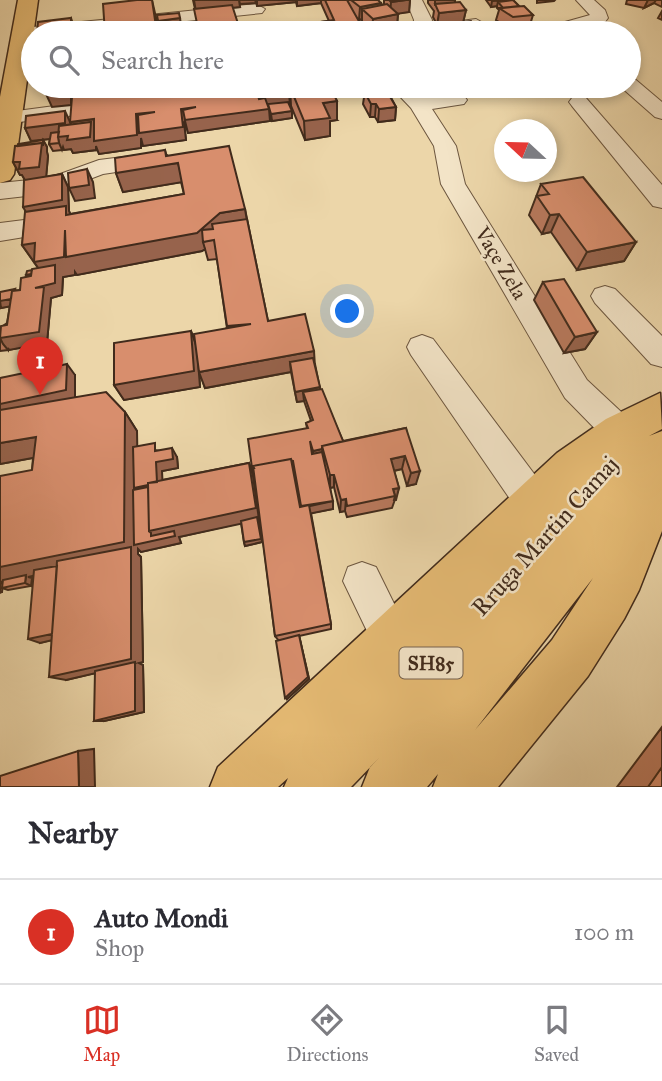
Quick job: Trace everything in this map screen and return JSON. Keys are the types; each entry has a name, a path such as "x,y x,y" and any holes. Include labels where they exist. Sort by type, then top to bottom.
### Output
{"main road":[{"path":"0,66 13,0"},
{"path":"25,21 28,0"},
{"path":"0,174 21,45"},
{"path":"238,787 392,640 553,533 572,467 620,432 661,422"},
{"name":"Rruga Martin Camaj","path":"312,787 661,422"},
{"path":"461,787 525,714 584,636 621,574 662,473"},
{"name":"Rruga Martin Camaj","path":"390,787 435,737 553,533"}],"street":[{"path":"414,0 421,13 421,21"},
{"path":"584,0 599,14 599,18 588,21"},
{"path":"464,8 474,21"},
{"path":"140,21 256,9"},
{"path":"641,95 662,113"},
{"path":"9,117 67,111 81,98"},
{"name":"Vaçe Zela","path":"412,98 446,146 453,184 569,378 576,389 620,432"},
{"path":"419,105 457,100"},
{"path":"579,102 662,200"},
{"path":"0,191 53,185 99,167 174,157"},
{"path":"0,232 85,220"},
{"path":"605,296 662,355"},
{"path":"422,347 553,533"},
{"path":"362,581 392,640"}],"building":[{"path":"152,0 155,21 104,21 103,4"},
{"path":"325,0 347,0 359,21 327,21 334,20"},
{"path":"351,0 378,0 381,3 360,7"},
{"path":"513,0 519,6 503,8 498,2"},
{"path":"460,2 466,10 439,13 435,4"},
{"path":"387,4 398,14 373,19 362,9"},
{"path":"232,5 237,21 196,21 194,9"},
{"path":"524,6 533,15 513,17 499,8"},
{"path":"179,13 180,18 158,21 157,15"},
{"path":"71,18 71,21 46,21"},
{"path":"72,98 265,98 269,109 185,120 183,110 196,107 181,109 183,127 139,133 138,115 155,112 136,114 137,135 94,141 94,119 70,122"},
{"path":"295,98 336,98 337,101 323,103 330,118 304,121"},
{"path":"368,98 391,98 396,107 379,109 376,104 371,104"},
{"path":"288,102 292,111 271,114 268,104"},
{"path":"65,111 65,123 25,128 26,116"},
{"path":"91,122 90,137 67,140 68,136 58,137 59,126"},
{"path":"59,132 59,143 49,144 51,133"},
{"path":"43,140 43,146 42,143 18,146 18,144"},
{"path":"42,143 39,167 19,169 20,162 13,162 15,146"},
{"path":"229,146 245,209 220,213 197,233 66,257 65,230 64,257 34,262 35,243 22,245 25,212 66,206 66,215 184,194 178,163 116,173 115,158 165,150 166,156"},
{"path":"87,169 89,185 69,188 68,173"},
{"path":"62,174 62,200 23,207 24,180"},
{"path":"583,177 636,242 587,252 559,214 550,215 537,196 549,194 541,184"},
{"path":"247,219 268,321 305,314 314,351 199,372 194,334 251,324 227,326 214,240 203,242 202,230 213,229 212,224"},
{"path":"55,265 55,283 35,288 44,287 39,332 0,338 1,326 7,325 12,291 20,290 21,278 31,276 32,269"},
{"path":"564,279 597,332 575,337 543,282"},
{"path":"15,289 11,299 0,301 0,292"},
{"path":"191,331 194,371 114,385 114,343"},
{"path":"313,358 320,387 295,392 290,362"},
{"path":"67,364 66,390 0,404 0,378"},
{"path":"322,389 343,441 313,451 310,441 312,454 322,452 333,501 301,506 293,461 291,459 252,468 248,439 308,428 306,423 313,420 303,392"},
{"path":"106,392 125,412 124,542 0,567 0,476 32,470 36,437 0,443 0,410"},
{"path":"406,428 420,471 411,473 405,456 391,459 399,488 393,489 395,496 347,506 346,499 341,500 334,475 330,475 322,446"},
{"path":"155,443 155,451 172,448 173,459 156,462 157,482 134,488 133,447"},
{"path":"291,459 300,507 309,505 331,624 275,636 253,466"},
{"path":"249,463 256,508 149,531 148,483"},
{"path":"148,487 151,536 174,531 175,536 134,545 133,490"},
{"path":"257,517 261,539 244,542 241,521"},
{"path":"131,547 131,659 49,677 57,561"},
{"path":"57,566 52,634 28,639 34,570"},
{"path":"26,575 25,583 2,588 3,580"},
{"path":"299,635 308,677 285,698 276,641"},
{"path":"135,662 135,711 94,721 95,671"},
{"path":"78,751 79,787 0,787 0,776"},
{"path":"662,767 662,787 648,787"}],"place":[{"name":"Auto Mondi","path":"40,395"}]}
